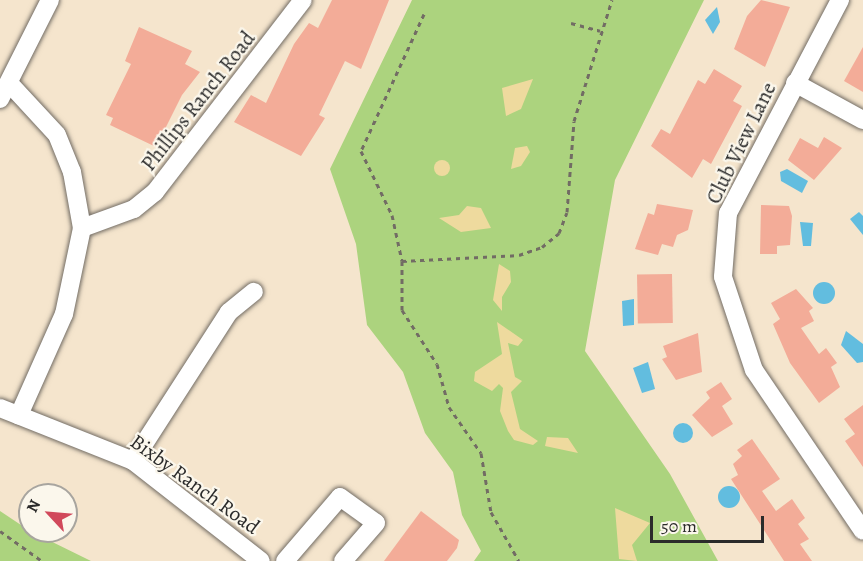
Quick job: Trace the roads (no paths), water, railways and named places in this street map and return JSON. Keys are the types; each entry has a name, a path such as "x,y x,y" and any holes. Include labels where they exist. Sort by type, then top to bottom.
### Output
{"street":[{"path":"19,415 64,314 82,228 72,172 57,135 3,95 50,0"},
{"name":"Phillips Ranch Road","path":"82,228 134,209 173,174 230,89 303,0"},
{"name":"Club View Lane","path":"840,0 728,213 723,277 754,370 863,531"},
{"path":"795,83 863,120"},
{"path":"133,461 230,312 254,292"},
{"name":"Bixby Ranch Road","path":"0,408 133,461 261,561"},
{"path":"285,561 340,496 376,523 343,561"}],"water":[{"path":"717,7 720,22 713,34 705,20"},
{"path":"787,169 808,181 802,193 781,181 780,172"},
{"path":"859,212 863,216 863,235 850,219"},
{"path":"800,222 813,223 811,246 803,246"},
{"path":"824,282 832,285 835,293 832,301 824,304 816,301 813,293 816,285"},
{"path":"634,299 634,325 623,326 622,301"},
{"path":"846,331 863,344 863,362 857,363 841,345"},
{"path":"648,362 655,389 642,393 633,368"},
{"path":"683,423 690,426 693,433 690,440 683,443 676,440 673,433 676,426"},
{"path":"729,486 737,489 740,497 737,505 729,508 721,505 718,497 721,489"}]}
